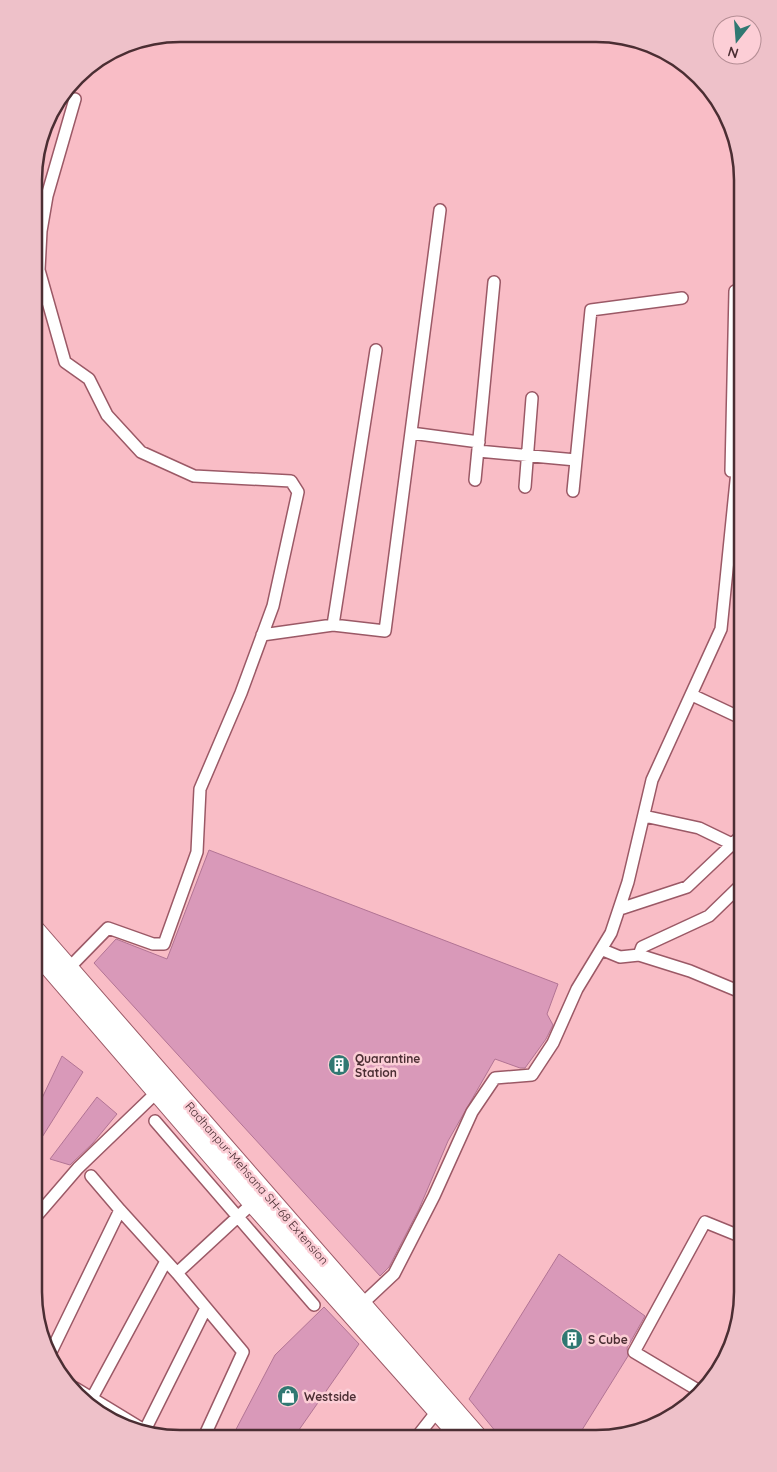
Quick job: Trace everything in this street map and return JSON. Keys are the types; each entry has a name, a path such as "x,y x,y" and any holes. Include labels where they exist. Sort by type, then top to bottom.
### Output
{"highway":[{"name":"Radhanpur-Mehsana SH-68 Extension","path":"43,942 64,973 259,1198 362,1304 472,1430"},
{"path":"43,957 64,973 157,1092 259,1198 454,1430"}],"street":[{"path":"43,219 47,196 75,99"},
{"path":"262,635 333,625 385,631 440,210"},
{"path":"475,480 494,282"},
{"path":"43,284 65,362 89,379 107,415 141,452 194,476 291,480 298,492 273,606 240,693 200,789 197,852 164,944 153,944 108,928 64,973"},
{"path":"734,291 731,471 734,471"},
{"path":"573,491 591,310 682,298"},
{"path":"333,625 376,350"},
{"path":"525,487 532,398"},
{"path":"411,433 526,456 576,460"},
{"path":"362,1304 394,1274 434,1196 472,1112 495,1078 532,1075 552,1043 577,989 603,950 620,909 652,780 721,629 734,537"},
{"path":"692,695 734,715"},
{"path":"620,909 687,887 732,844 699,828 644,816"},
{"path":"639,955 642,947 709,916 734,892"},
{"path":"603,950 620,957 639,955 690,971 734,989"},
{"path":"43,1209 78,1168 157,1092"},
{"path":"155,1121 314,1305"},
{"path":"91,1176 177,1273 243,1352 207,1430"},
{"path":"177,1273 259,1198"},
{"path":"54,1346 120,1210"},
{"path":"695,1388 634,1352 705,1222 734,1234"},
{"path":"92,1397 166,1261"},
{"path":"147,1425 206,1308"},
{"path":"99,1402 118,1414"},
{"path":"422,1430 438,1410"}],"building":[{"name":"Quarantine Station","path":"209,850 558,984 547,1014 553,1025 546,1039 525,1068 495,1059 448,1141 419,1209 389,1267 380,1276 94,963 116,939 167,959"},
{"path":"62,1056 83,1072 43,1136 43,1096"},
{"path":"97,1097 117,1114 93,1143 70,1165 50,1159"},
{"name":"S Cube","path":"559,1254 645,1316 627,1348 628,1356 582,1430 494,1430 469,1399"},
{"name":"Westside","path":"324,1307 359,1344 299,1430 236,1430 275,1355"}],"place":[{"name":"Quarantine Station","path":"339,1065"},
{"name":"S Cube","path":"572,1339"},
{"name":"Westside","path":"288,1396"}]}
